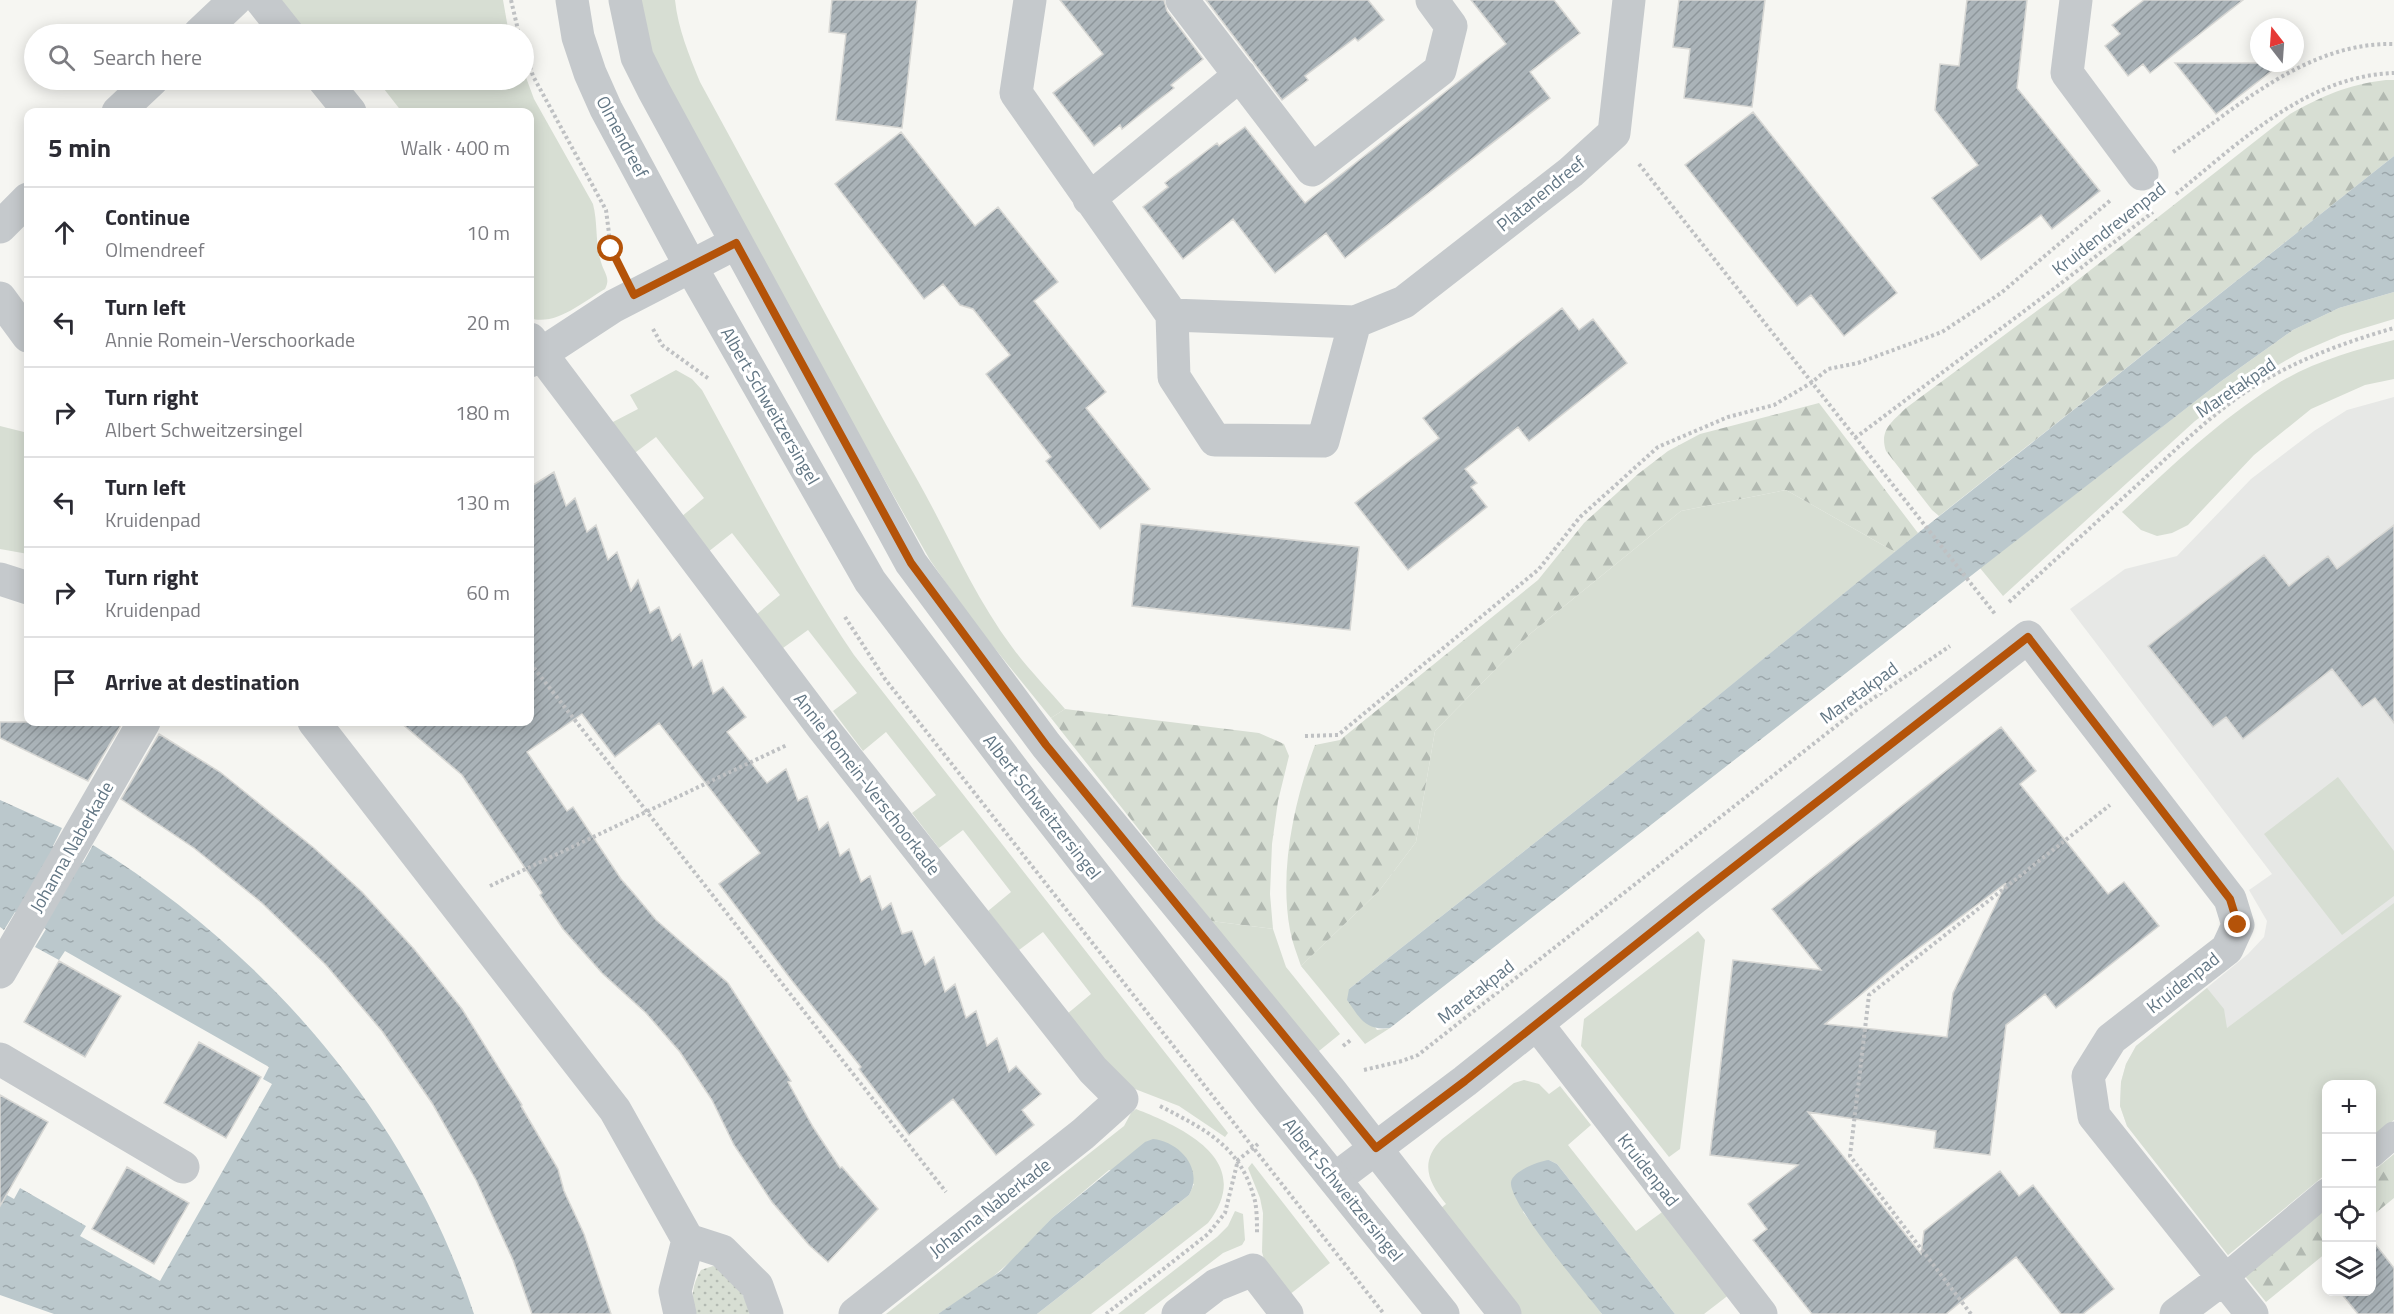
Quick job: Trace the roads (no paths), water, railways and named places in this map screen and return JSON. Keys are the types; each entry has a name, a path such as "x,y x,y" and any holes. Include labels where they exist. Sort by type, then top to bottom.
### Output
{"street":[{"path":"209,24 234,0"},
{"path":"261,0 280,24"},
{"name":"Olmendreef","path":"572,0 578,37 590,73 606,109 692,267"},
{"path":"625,0 637,57 911,563 1046,745 1376,1148 1504,1314"},
{"path":"1030,0 1016,93 1172,315 1174,377 1215,440 1323,441 1355,322"},
{"path":"1182,0 1312,170 1440,70 1450,26 1432,0"},
{"name":"Platanendreef","path":"1172,315 1355,322 1404,302 1571,172 1614,133 1629,0"},
{"path":"2076,0 2067,73 2142,174"},
{"path":"1089,199 1240,75"},
{"path":"122,108 141,90"},
{"path":"332,90 347,108"},
{"path":"0,227 24,204"},
{"name":"Annie Romein-Verschoorkade","path":"534,350 634,295 736,243"},
{"name":"Albert Schweitzersingel","path":"692,267 870,582 1033,796 1272,1102 1443,1314"},
{"path":"0,298 24,331"},
{"name":"Annie Romein-Verschoorkade","path":"534,352 823,728 1093,1070 1122,1099"},
{"path":"0,579 24,587"},
{"name":"Kruidenpad","path":"1335,1179 1537,1024 2028,637 2230,899 2238,925 2227,949 2111,1039 2088,1076 2094,1116 2252,1314"},
{"name":"Johanna Naberkade","path":"0,972 142,726"},
{"path":"317,726 456,902 615,1110 688,1240 722,1251 757,1286 767,1314"},
{"name":"Kruidenpad","path":"1537,1024 1761,1314"},
{"path":"0,1059 183,1167"},
{"name":"Johanna Naberkade","path":"855,1314 1083,1134 1122,1099"},
{"path":"2376,1151 2394,1136"},
{"path":"2176,1314 2224,1278 2322,1195"},
{"path":"680,1314 675,1291 688,1240"},
{"path":"1178,1314 1216,1285 1253,1270 1287,1314"}],"water":[{"path":"2394,156 2394,292 2339,308 2293,330 2220,382 1390,1028 1369,1025 1360,1018 1347,1000 1349,989 1617,778 1918,533"},
{"path":"0,800 62,828 53,846 83,863 93,845 157,888 217,937 273,989 325,1046 371,1108 412,1173 446,1242 474,1314 54,1314 0,1295 0,1191 14,1199 20,1188 86,1226 80,1236 160,1281 272,1084 263,1079 269,1067 65,951 59,960 35,947 46,929 15,912 4,930 0,927"},
{"path":"1153,1139 1172,1145 1187,1158 1194,1176 1189,1195 1037,1314 938,1314 1001,1271 1052,1218 1145,1142"},
{"path":"1549,1160 1557,1164 1675,1314 1602,1314 1565,1269 1522,1209 1513,1193 1511,1182 1521,1170"}]}
